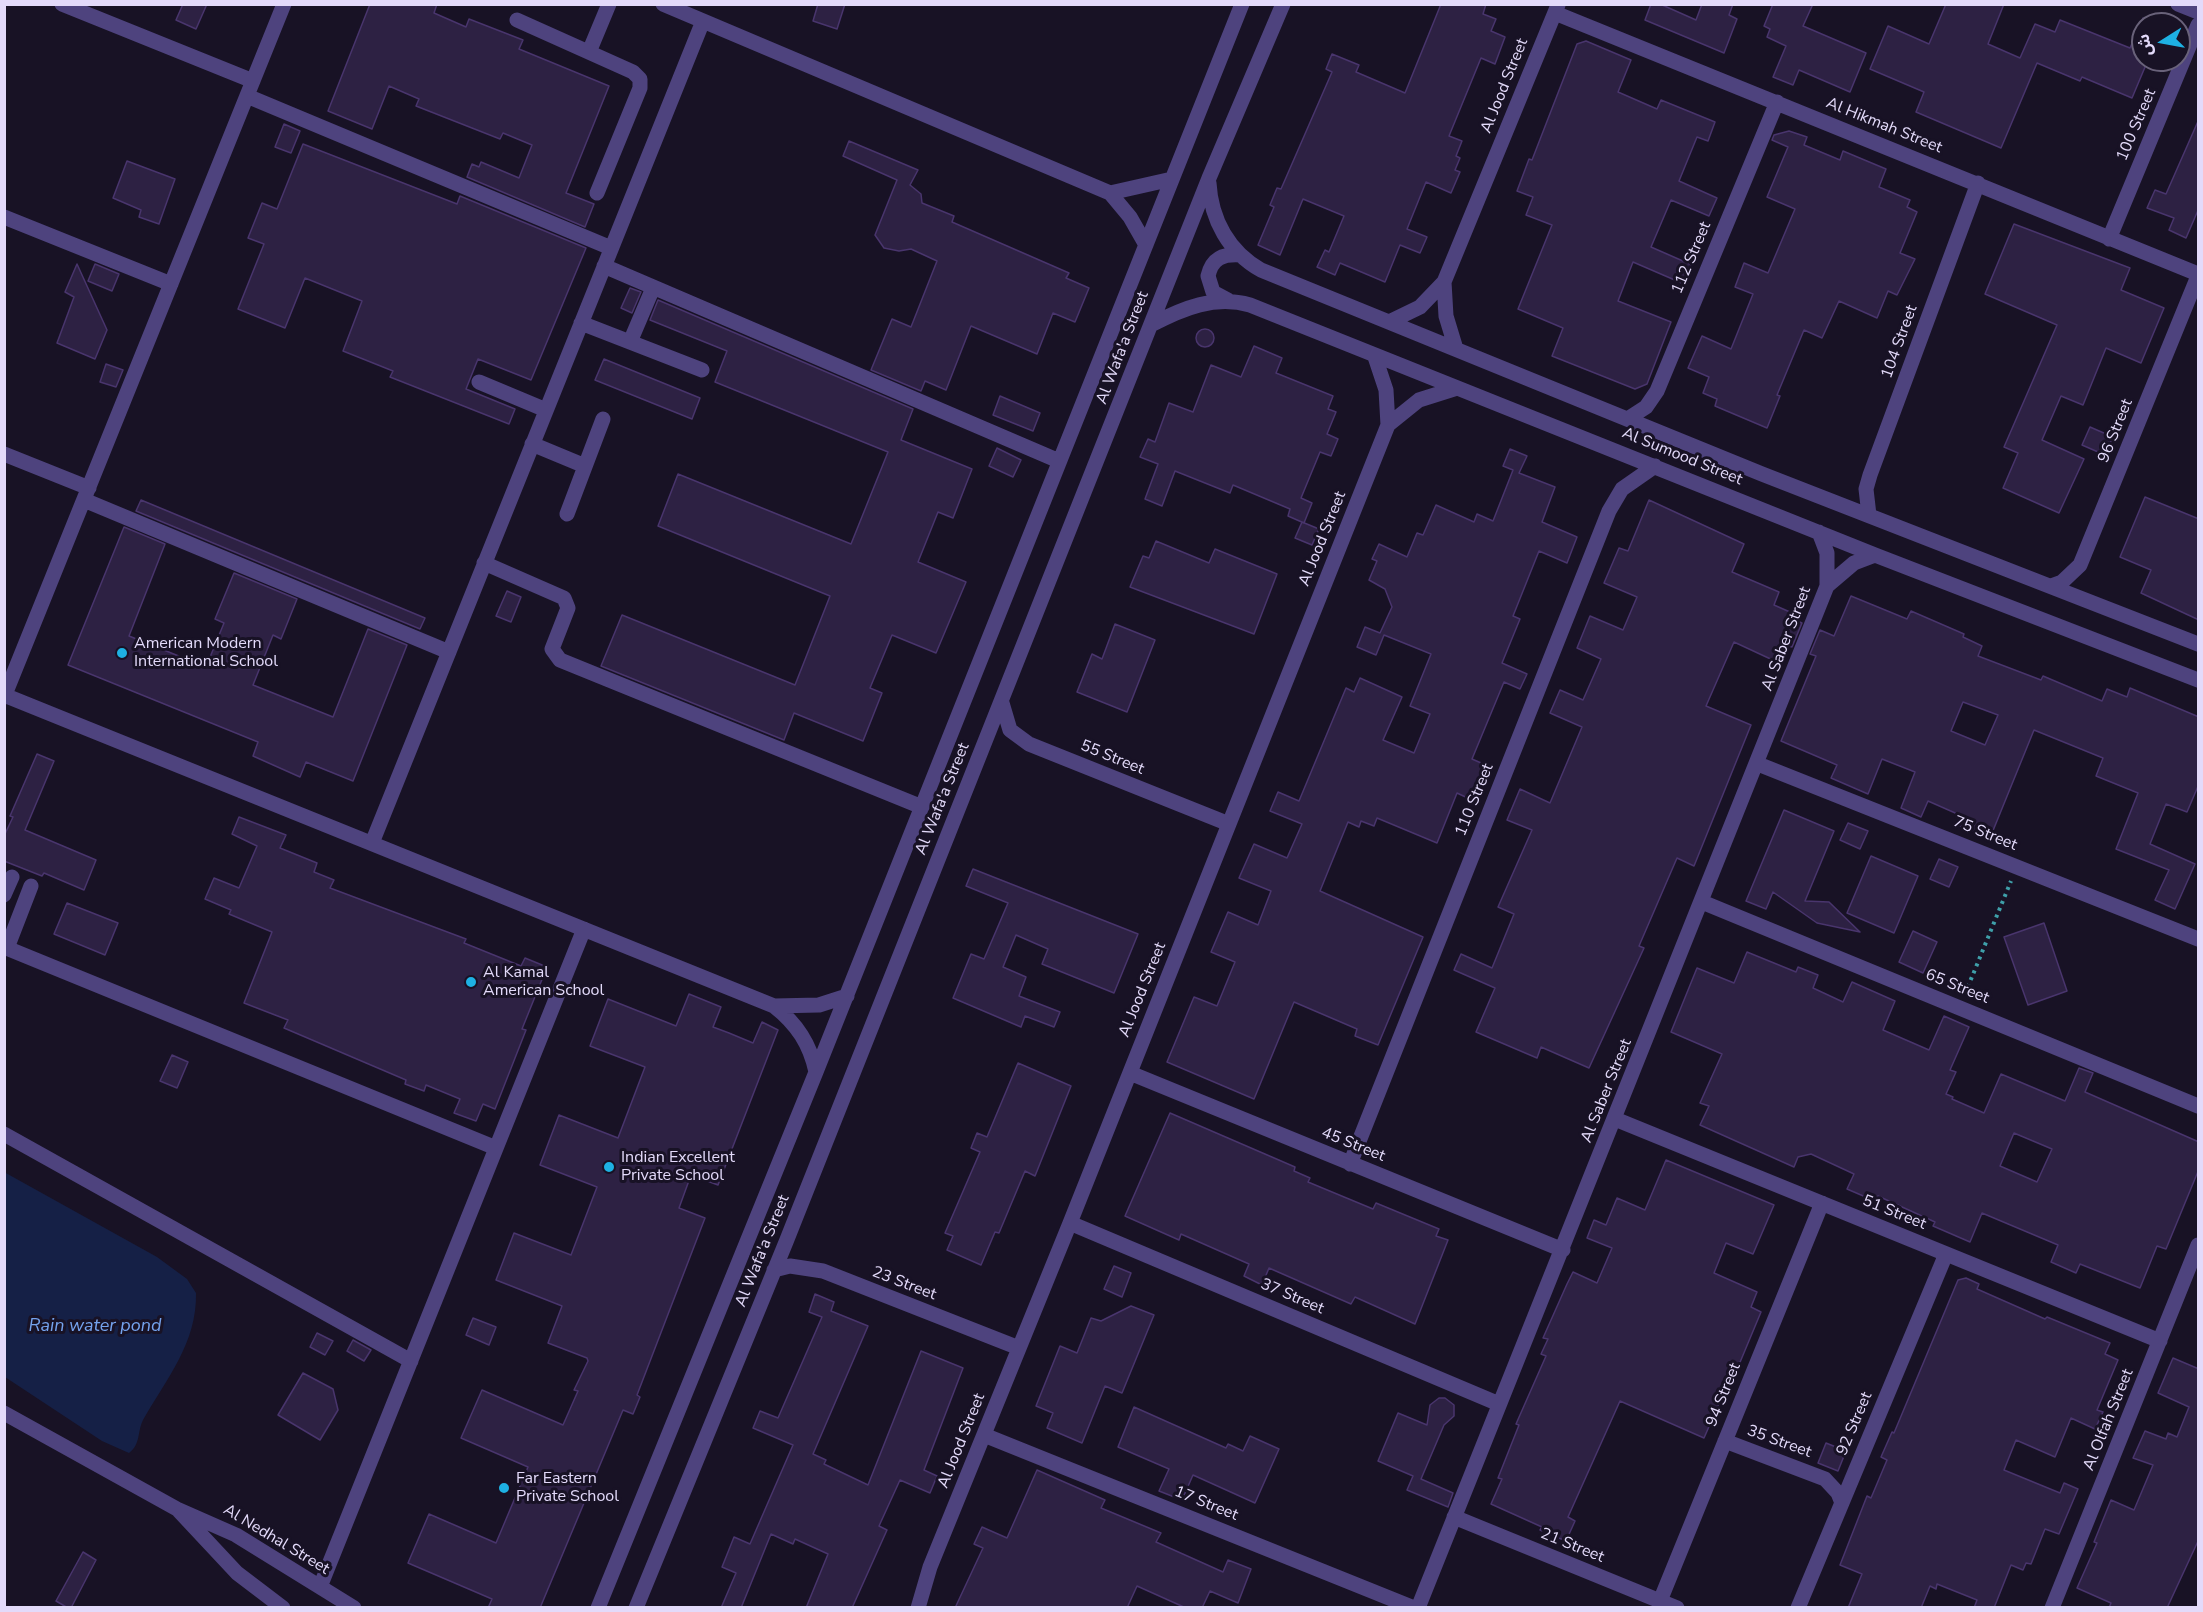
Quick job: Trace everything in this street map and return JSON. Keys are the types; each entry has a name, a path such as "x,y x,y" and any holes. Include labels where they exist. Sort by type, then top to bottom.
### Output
{"street":[{"path":"62,4 253,81"},
{"path":"284,4 5,696 774,1006 819,1005 846,996"},
{"path":"589,52 609,4"},
{"path":"663,4 1110,194 1130,217 1146,245"},
{"name":"Al Wafa'a Street","path":"598,1608 816,1072 1242,4"},
{"name":"Al Wafa'a Street","path":"636,1608 1002,702 1209,178 1283,4"},
{"path":"2178,4 2199,12"},
{"name":"Al Hikmah Street","path":"1557,9 2199,275"},
{"name":"Al Jood Street","path":"1389,322 1420,307 1444,282 1557,9"},
{"path":"517,20 633,72 641,84 597,193"},
{"path":"372,843 703,21"},
{"name":"100 Street","path":"2109,238 2199,25"},
{"path":"247,96 611,248"},
{"name":"112 Street","path":"1629,418 1646,407 1657,391 1777,102"},
{"name":"Al Sumood Street","path":"1209,178 1213,212 1229,242 1240,255 1261,270 1762,474 2199,644"},
{"path":"1110,194 1172,179"},
{"name":"104 Street","path":"1869,515 1866,489 1870,475 1978,183"},
{"path":"4,217 171,284"},
{"path":"1228,300 1213,292 1208,276 1215,260 1223,256 1240,255"},
{"path":"604,266 1059,461"},
{"name":"96 Street","path":"2051,586 2062,582 2080,565 2199,275"},
{"name":"Al Jood Street","path":"1444,282 1446,316 1456,349"},
{"path":"630,342 653,288"},
{"name":"Al Sumood Street","path":"1151,325 1196,305 1228,300 1250,306 1875,555 2199,680"},
{"path":"581,323 702,370"},
{"name":"Al Jood Street","path":"910,1608 930,1567 1070,1223 1388,425 1386,390 1376,357"},
{"path":"479,382 546,410"},
{"name":"Al Jood Street","path":"1388,425 1419,400 1457,388"},
{"path":"567,514 603,419"},
{"path":"532,444 585,466"},
{"path":"4,454 86,494 449,652"},
{"name":"110 Street","path":"1350,1164 1609,511 1622,489 1655,466"},
{"name":"Al Saber Street","path":"1416,1608 1563,1250 1827,586 1827,553 1820,532"},
{"name":"Al Saber Street","path":"1827,586 1854,563 1875,555"},
{"path":"484,563 564,598 568,608 552,650 560,660 922,807"},
{"name":"55 Street","path":"1002,702 1010,730 1029,744 1229,824"},
{"name":"75 Street","path":"1758,764 2199,939"},
{"path":"4,895 12,877"},
{"path":"31,886 6,948 496,1148"},
{"name":"65 Street","path":"1702,902 2199,1106"},
{"path":"320,1587 584,929"},
{"path":"774,1006 802,1035 816,1072"},
{"name":"45 Street","path":"1130,1073 1563,1250"},
{"name":"51 Street","path":"1615,1119 2160,1341"},
{"path":"4,1134 411,1361"},
{"name":"94 Street","path":"1660,1601 1822,1203"},
{"name":"37 Street","path":"1070,1223 1499,1404"},
{"name":"Al Olfah Street","path":"2052,1608 2199,1245"},
{"name":"92 Street","path":"1798,1608 1946,1254"},
{"name":"23 Street","path":"774,1269 807,1267 823,1271 1019,1348"},
{"name":"Al Nedhal Street","path":"4,1413 177,1509 236,1535 354,1608"},
{"name":"17 Street","path":"984,1435 1416,1608"},
{"name":"35 Street","path":"1725,1441 1825,1479 1838,1493 1842,1503"},
{"name":"Al Nedhal Street","path":"177,1509 237,1573 283,1608"},
{"name":"21 Street","path":"1454,1517 1677,1608"},
{"name":"Al Jood Street","path":"918,1608 930,1567"}],"path":[{"path":"1960,1008 2017,867"}],"water":[{"name":"Rain water pond","path":"4,1172 157,1257 187,1279 196,1293 192,1328 186,1344 171,1375 143,1420 137,1442 129,1453 102,1441 5,1377"}],"building":[{"path":"183,4 207,4 196,29 176,20"},
{"path":"370,4 437,4 434,13 466,27 469,19 523,40 519,49 609,86 566,193 594,204 585,227 467,177 472,164 479,167 481,162 519,178 532,145 503,133 500,139 416,106 419,99 389,86 372,129 328,111"},
{"path":"818,4 845,4 837,29 813,21"},
{"path":"1441,4 1486,4 1483,14 1496,19 1491,31 1505,37 1495,64 1481,58 1449,136 1462,141 1456,156 1460,158 1455,170 1460,172 1451,193 1426,182 1407,229 1427,237 1420,253 1400,245 1385,282 1340,263 1335,275 1317,267 1325,250 1329,252 1344,216 1303,199 1280,255 1258,245 1274,207 1270,205 1277,188 1281,189 1332,72 1326,69 1332,54 1359,65 1356,72 1405,93"},
{"path":"1651,4 1660,4 1696,20 1702,4 1733,4 1729,15 1737,19 1724,53 1645,20"},
{"path":"1773,4 1813,4 1803,26 1866,53 1850,92 1799,70 1793,85 1773,77 1786,46 1767,37 1770,29 1764,26"},
{"path":"1946,4 2004,4 1988,44 2020,58 2035,24 2055,32 2060,20 2130,48 2131,46 2131,72 2143,72 2132,98 2082,77 2080,81 2037,63 2001,148 1916,112 1924,92 1870,69 1888,26 1929,44"},
{"path":"1586,41 1631,60 1618,92 1657,109 1661,100 1715,122 1708,141 1697,137 1679,181 1717,198 1709,216 1671,200 1651,247 1692,265 1684,284 1633,262 1618,301 1671,322 1647,384 1635,389 1552,356 1563,328 1518,309 1552,225 1526,215 1533,197 1517,191 1529,159 1532,160 1577,44"},
{"path":"2199,119 2199,208 2186,238 2169,230 2174,218 2147,208 2155,190 2166,194"},
{"path":"284,124 300,131 291,153 275,147"},
{"path":"1789,131 1807,137 1804,145 1840,160 1843,151 1886,169 1879,187 1910,200 1907,207 1917,212 1900,253 1915,259 1897,295 1888,291 1877,318 1839,301 1822,338 1804,330 1777,395 1780,396 1767,428 1715,406 1717,399 1703,393 1709,377 1688,368 1702,336 1731,349 1753,294 1735,287 1744,263 1768,273 1795,209 1767,197 1788,147 1772,140 1774,135"},
{"path":"849,141 918,170 910,185 921,194 922,203 954,216 952,222 1069,273 1066,278 1089,288 1075,322 1053,313 1037,354 971,326 946,390 925,381 921,391 871,370 892,319 911,327 937,261 911,249 899,251 884,248 875,235 897,180 843,156"},
{"path":"303,144 457,204 460,196 586,248 531,380 478,359 466,389 515,409 509,424 390,377 393,371 343,351 362,301 305,278 285,328 238,309 264,244 248,238 262,203 277,209"},
{"path":"127,161 175,179 159,224 139,217 141,210 113,198"},
{"path":"2014,224 2130,268 2121,290 2164,308 2141,363 2106,348 2083,405 2061,396 2042,440 2084,459 2059,513 2003,488 2018,453 2004,447 2057,325 1985,294"},
{"path":"77,264 107,330 95,359 57,343 74,297 65,292"},
{"path":"95,264 119,274 112,291 88,281"},
{"path":"630,288 641,292 632,313 621,308"},
{"path":"658,300 913,409 901,440 972,469 953,518 938,512 918,562 966,582 936,653 892,635 870,688 882,693 863,741 794,713 784,740 601,666 622,615 795,685 830,596 658,526 678,474 851,544 888,452 715,382 727,351 650,320"},
{"path":"1205,329 1211,332 1214,338 1211,344 1205,347 1199,344 1196,338 1199,332"},
{"path":"1254,346 1282,358 1276,373 1333,396 1328,409 1336,412 1327,434 1338,439 1331,456 1320,452 1301,498 1312,503 1304,523 1288,516 1290,509 1233,485 1230,493 1175,471 1162,506 1145,499 1158,464 1140,457 1148,439 1155,442 1169,403 1193,412 1211,365 1241,377"},
{"path":"604,359 700,398 692,419 595,380"},
{"path":"106,364 123,370 116,387 100,382"},
{"path":"1000,396 1040,413 1033,431 993,415"},
{"path":"2090,427 2113,437 2105,455 2082,445"},
{"path":"997,448 1021,460 1013,477 989,466"},
{"path":"1510,449 1527,456 1519,473 1555,487 1542,522 1577,537 1567,563 1539,551 1513,616 1520,619 1502,663 1527,674 1520,689 1504,682 1472,759 1488,766 1474,801 1457,793 1437,843 1377,818 1374,826 1361,821 1359,827 1348,822 1320,891 1423,937 1378,1045 1355,1036 1357,1029 1294,1002 1254,1099 1167,1062 1194,997 1217,1006 1235,962 1211,952 1228,912 1258,925 1271,891 1239,878 1254,844 1287,858 1302,824 1270,811 1278,792 1299,801 1346,688 1354,692 1360,678 1402,697 1383,740 1414,753 1430,714 1410,706 1431,654 1384,635 1376,655 1357,647 1365,627 1380,633 1392,607 1385,589 1369,580 1377,561 1372,559 1379,544 1407,557 1417,533 1423,535 1436,505 1474,522 1477,514 1493,521 1513,470 1503,466"},
{"path":"2145,497 2199,519 2199,620 2141,593 2151,570 2120,557"},
{"path":"141,500 425,618 420,629 136,511"},
{"path":"1649,500 1744,544 1732,572 1779,592 1774,605 1799,616 1797,621 1802,623 1792,647 1785,645 1777,662 1734,642 1706,706 1751,725 1694,866 1677,858 1639,946 1644,948 1589,1068 1541,1047 1537,1058 1476,1032 1495,988 1454,970 1461,954 1492,968 1514,914 1498,907 1532,830 1507,820 1520,789 1550,803 1582,727 1550,713 1560,690 1583,700 1601,659 1577,648 1590,616 1623,630 1637,597 1604,583 1619,548 1628,551"},
{"path":"1302,522 1319,529 1312,545 1295,538"},
{"name":"American Modern International School","path":"124,527 165,544 129,636 206,667 224,623 215,619 234,573 297,599 281,639 273,635 253,685 333,717 368,629 407,645 353,781 306,762 300,777 253,756 258,742 68,665"},
{"path":"1156,541 1209,563 1215,549 1277,574 1254,634 1130,587 1143,556 1149,558"},
{"path":"507,591 521,597 511,622 496,616"},
{"path":"1851,596 1907,619 1911,611 1964,634 1963,637 1982,646 1978,656 2041,680 2043,676 2102,701 2107,689 2127,697 2130,688 2199,717 2199,784 2187,812 2166,804 2150,844 2195,864 2175,909 2155,900 2169,870 2116,849 2138,793 2096,776 2103,758 2034,730 1990,838 1958,825 1962,816 1928,801 1921,817 1901,808 1915,772 1882,759 1868,794 1831,778 1837,765 1781,741 1816,656 1810,654 1820,630 1834,636","holes":["1963,702 1998,715 1985,745 1951,731"]},
{"path":"1115,624 1155,640 1127,712 1077,692 1092,654 1102,659"},
{"path":"37,754 54,761 25,830 96,860 84,890 44,873 42,876 4,861 4,836 13,817 10,816"},
{"path":"1784,810 1834,831 1805,901 1829,902 1860,932 1817,923 1773,892 1766,909 1746,901"},
{"path":"239,817 286,835 280,848 317,863 314,872 334,880 330,888 466,939 464,943 521,966 525,958 547,967 522,1029 526,1030 495,1109 483,1104 476,1121 454,1113 460,1099 426,1085 424,1091 405,1084 406,1080 284,1028 288,1020 244,1003 272,932 229,914 231,910 205,899 214,878 239,888 257,846 232,834"},
{"path":"1848,823 1868,831 1860,849 1840,840"},
{"path":"1871,856 1918,876 1894,933 1847,913"},
{"path":"1939,859 1958,867 1949,887 1930,879"},
{"path":"973,869 1138,934 1114,993 1042,964 1048,949 1016,935 1003,967 1026,977 1019,996 1060,1012 1054,1027 1025,1016 1021,1027 953,998 971,954 984,959 1008,903 966,886"},
{"path":"67,903 118,923 105,955 54,934"},
{"path":"2044,923 2067,991 2028,1005 2004,937"},
{"path":"1913,931 1937,942 1923,973 1899,962"},
{"path":"1747,952 1796,972 1798,967 1818,975 1813,988 1843,1002 1852,982 1895,1001 1883,1030 1929,1050 1944,1016 1969,1027 1950,1070 1956,1072 1946,1094 1984,1113 2001,1074 2065,1101 2079,1068 2093,1073 2085,1092 2199,1142 2199,1169 2166,1249 2157,1246 2140,1288 2080,1264 2076,1273 2051,1262 2058,1245 1982,1213 1970,1242 1933,1226 1935,1222 1878,1196 1875,1201 1847,1189 1854,1174 1811,1154 1798,1157 1794,1167 1700,1125 1709,1106 1700,1103 1722,1054 1671,1032 1697,968 1734,983","holes":["2014,1133 2052,1149 2037,1182 2000,1166"]},
{"path":"689,994 721,1007 713,1027 753,1043 762,1022 778,1030 718,1185 691,1175 679,1208 705,1218 637,1395 640,1397 633,1414 623,1410 540,1608 488,1608 492,1599 408,1563 429,1514 496,1543 528,1467 461,1438 482,1390 563,1425 578,1391 574,1390 588,1361 587,1358 548,1343 562,1306 496,1280 514,1233 571,1255 597,1187 540,1165 559,1115 618,1138 645,1067 590,1046 608,999 676,1026"},
{"path":"172,1055 188,1062 177,1088 160,1081"},
{"path":"1018,1063 1071,1086 1035,1176 1025,1171 999,1233 995,1232 981,1265 947,1250 953,1236 945,1233 980,1152 971,1148 977,1133 987,1137"},
{"path":"1170,1113 1295,1167 1294,1171 1310,1178 1308,1182 1373,1209 1376,1203 1439,1229 1436,1236 1448,1240 1415,1324 1355,1297 1351,1304 1269,1268 1262,1285 1244,1276 1249,1264 1181,1234 1179,1240 1125,1216"},
{"path":"1666,1160 1774,1205 1753,1254 1726,1243 1714,1273 1757,1292 1751,1307 1761,1312 1728,1391 1725,1390 1704,1438 1620,1401 1568,1517 1575,1521 1566,1541 1540,1530 1542,1527 1491,1504 1502,1479 1498,1478 1519,1425 1516,1424 1546,1356 1541,1354 1548,1339 1543,1338 1567,1284 1573,1272 1597,1283 1612,1248 1587,1238 1594,1220 1606,1225 1617,1198 1645,1210"},
{"path":"1114,1266 1131,1273 1122,1297 1104,1289"},
{"path":"1966,1278 1979,1284 1977,1289 2045,1319 2047,1317 2110,1343 2105,1354 2118,1360 2097,1410 2103,1412 2095,1429 2071,1418 2055,1457 2016,1440 2004,1470 2060,1493 2064,1483 2078,1489 2059,1534 2045,1529 2031,1564 2026,1563 2023,1570 2011,1565 1994,1608 1974,1608 1977,1600 1937,1584 1936,1589 1930,1586 1921,1608 1848,1608 1862,1574 1840,1565 1867,1496 1871,1498 1887,1460 1881,1457 1892,1432 1894,1433 1958,1280"},
{"path":"815,1294 834,1302 831,1311 868,1326 813,1454 826,1460 824,1464 868,1485 921,1351 963,1368 924,1470 937,1476 930,1493 900,1480 879,1526 887,1530 852,1608 806,1608 828,1554 795,1539 793,1544 771,1534 741,1608 721,1608 736,1573 722,1567 734,1537 750,1544 793,1445 753,1428 760,1411 778,1418 822,1317 809,1312"},
{"path":"1131,1306 1154,1315 1122,1393 1105,1386 1082,1443 1047,1428 1053,1413 1036,1406 1060,1346 1077,1353 1091,1318 1101,1321"},
{"path":"473,1318 496,1327 489,1345 466,1335"},
{"path":"317,1333 333,1341 325,1355 310,1347"},
{"path":"353,1340 371,1350 364,1361 347,1351"},
{"path":"2173,1358 2199,1369 2199,1539 2167,1608 2109,1608 2111,1603 2077,1588 2097,1543 2094,1542 2111,1500 2134,1510 2153,1465 2133,1458 2145,1431 2166,1439 2168,1433 2177,1437 2189,1407 2158,1393"},
{"path":"303,1373 333,1389 338,1410 320,1440 278,1415"},
{"path":"1439,1398 1445,1398 1454,1405 1454,1416 1444,1425 1421,1479 1453,1493 1448,1507 1407,1490 1413,1476 1378,1461 1398,1413 1427,1425 1430,1405"},
{"path":"1134,1407 1226,1448 1228,1444 1243,1451 1250,1436 1279,1449 1255,1503 1193,1475 1182,1500 1159,1491 1169,1469 1118,1447"},
{"path":"1826,1443 1846,1451 1838,1471 1818,1463"},
{"path":"1037,1470 1105,1500 1101,1508 1161,1533 1156,1542 1223,1572 1228,1560 1251,1569 1238,1603 1210,1591 1202,1608 1186,1608 1137,1586 1127,1608 955,1608 983,1548 974,1544 982,1527 1007,1538"},
{"path":"83,1552 96,1560 71,1608 68,1608 56,1601"}],"place":[{"name":"American Modern International School","path":"122,653"},
{"name":"Al Kamal American School","path":"471,982"},
{"name":"Indian Excellent Private School","path":"609,1167"},
{"name":"Far Eastern Private School","path":"504,1488"}]}
